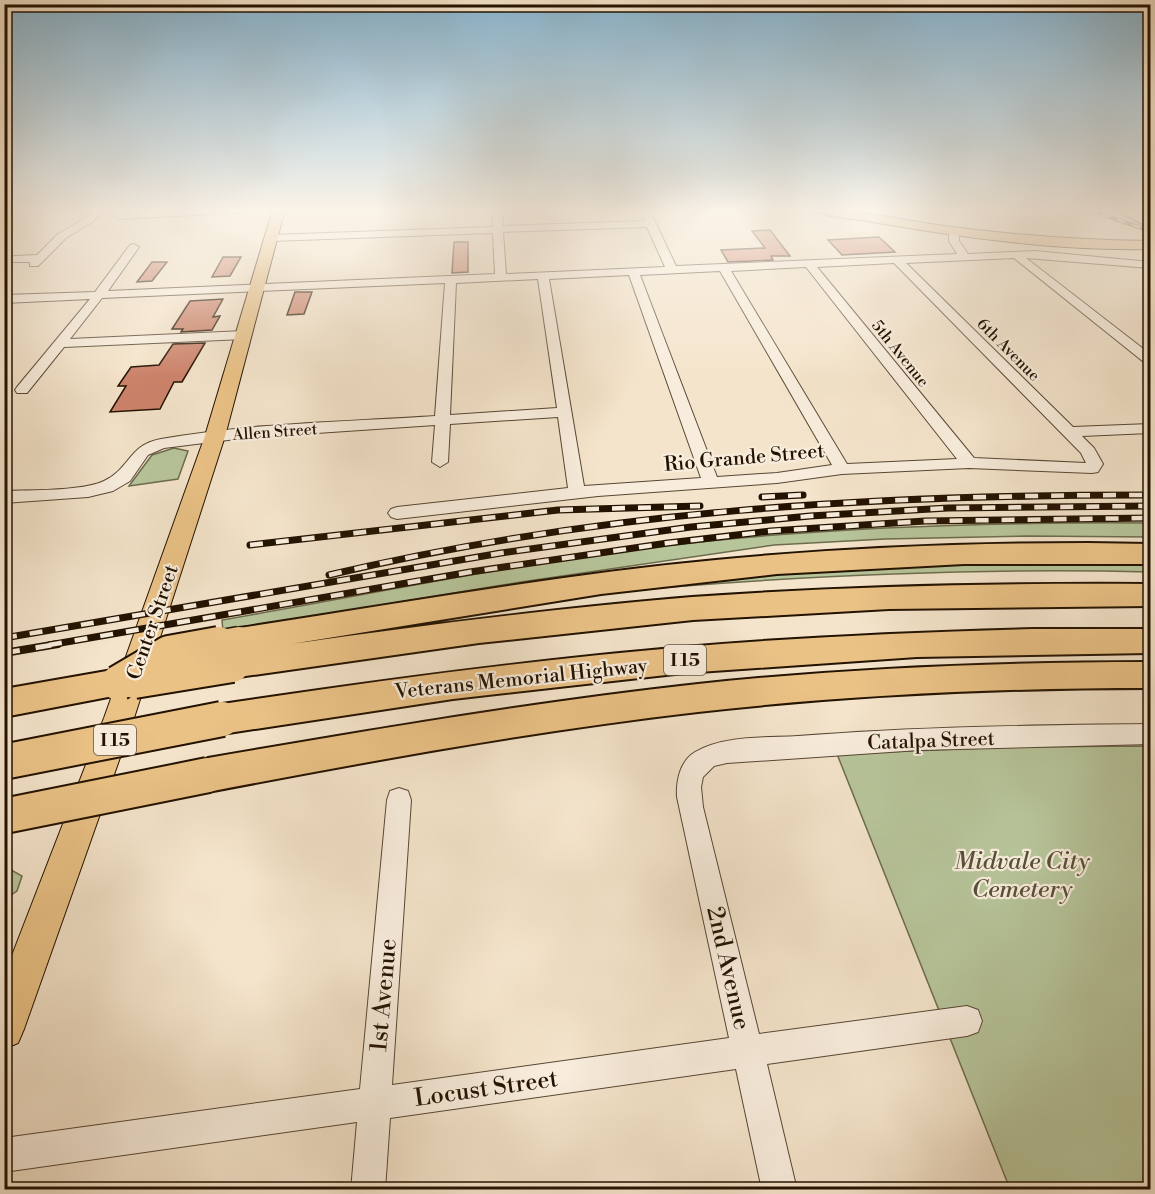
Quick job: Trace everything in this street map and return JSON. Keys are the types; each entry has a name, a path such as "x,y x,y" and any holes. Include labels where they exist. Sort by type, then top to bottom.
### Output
{"highway":[{"path":"19,700 118,683 236,653 652,577 788,563 1077,547 1150,546"},
{"path":"966,554 1150,554"},
{"path":"236,653 729,606 978,595 1150,595"},
{"name":"Veterans Memorial Highway","path":"6,761 222,719 366,695 499,678 705,658 855,647 999,642 1150,641"},
{"path":"4,816 208,775 415,739 698,698 944,680 1150,675"}],"main road":[{"name":"Center Street","path":"4,1029 119,718 215,436 263,265"}],"street":[{"path":"22,390 120,265"},
{"path":"500,265 501,277"},
{"path":"670,265 672,269"},
{"path":"4,299 771,265"},
{"name":"5th Avenue","path":"809,265 969,464"},
{"name":"6th Avenue","path":"902,265 1068,432 1093,458 1095,464"},
{"path":"1029,265 1150,360"},
{"path":"723,267 842,469"},
{"path":"633,271 711,482"},
{"path":"543,275 577,492"},
{"path":"440,462 451,279"},
{"path":"59,344 244,335"},
{"name":"Allen Street","path":"4,497 101,489 121,480 139,455 161,444 215,436 565,412"},
{"path":"1068,432 1150,429"},
{"name":"Rio Grande Street","path":"397,513 577,492 777,477 842,469 969,464 1083,469 1092,468 1095,464"},
{"name":"Catalpa Street","path":"713,756 792,747 927,739 1150,734"},
{"name":"2nd Avenue","path":"713,756 700,762 691,773 689,794 780,1190"},
{"name":"1st Avenue","path":"368,1190 399,800"},
{"name":"Locust Street","path":"4,1155 967,1021"}],"green space":[{"path":"174,448 188,451 178,479 129,486 152,455"},
{"path":"1040,523 1150,523 1150,537 1026,536 885,539 774,545 521,582 223,631 222,620 465,576 648,548 874,528"},
{"path":"1047,559 1150,560 1150,572 939,572 799,578 588,594 704,577"},
{"name":"Midvale City Cemetery","path":"1150,746 1150,1189 1010,1189 837,754 1009,747"},
{"path":"4,866 22,876 17,891 5,899"}],"building":[{"path":"150,265 165,265 152,281 137,282"},
{"path":"219,265 237,265 230,276 212,277"},
{"path":"453,265 468,265 468,272 452,273"},
{"path":"295,292 312,292 304,314 287,315"},
{"path":"223,299 213,317 220,316 212,330 181,332 183,329 172,329 190,301"},
{"path":"205,343 182,382 174,382 160,409 110,412 126,386 118,386 131,367 159,365 173,344"}],"railway":[{"path":"762,497 803,495"},
{"path":"329,575 432,553 534,535 636,521 737,511 942,498 1150,495"},
{"path":"250,545 558,510 700,506"},
{"path":"4,638 501,553 691,527 810,516 948,508 1150,506"},
{"path":"49,645 470,572 668,543 771,531 925,521 1150,518"},
{"path":"4,653 58,644"}]}
